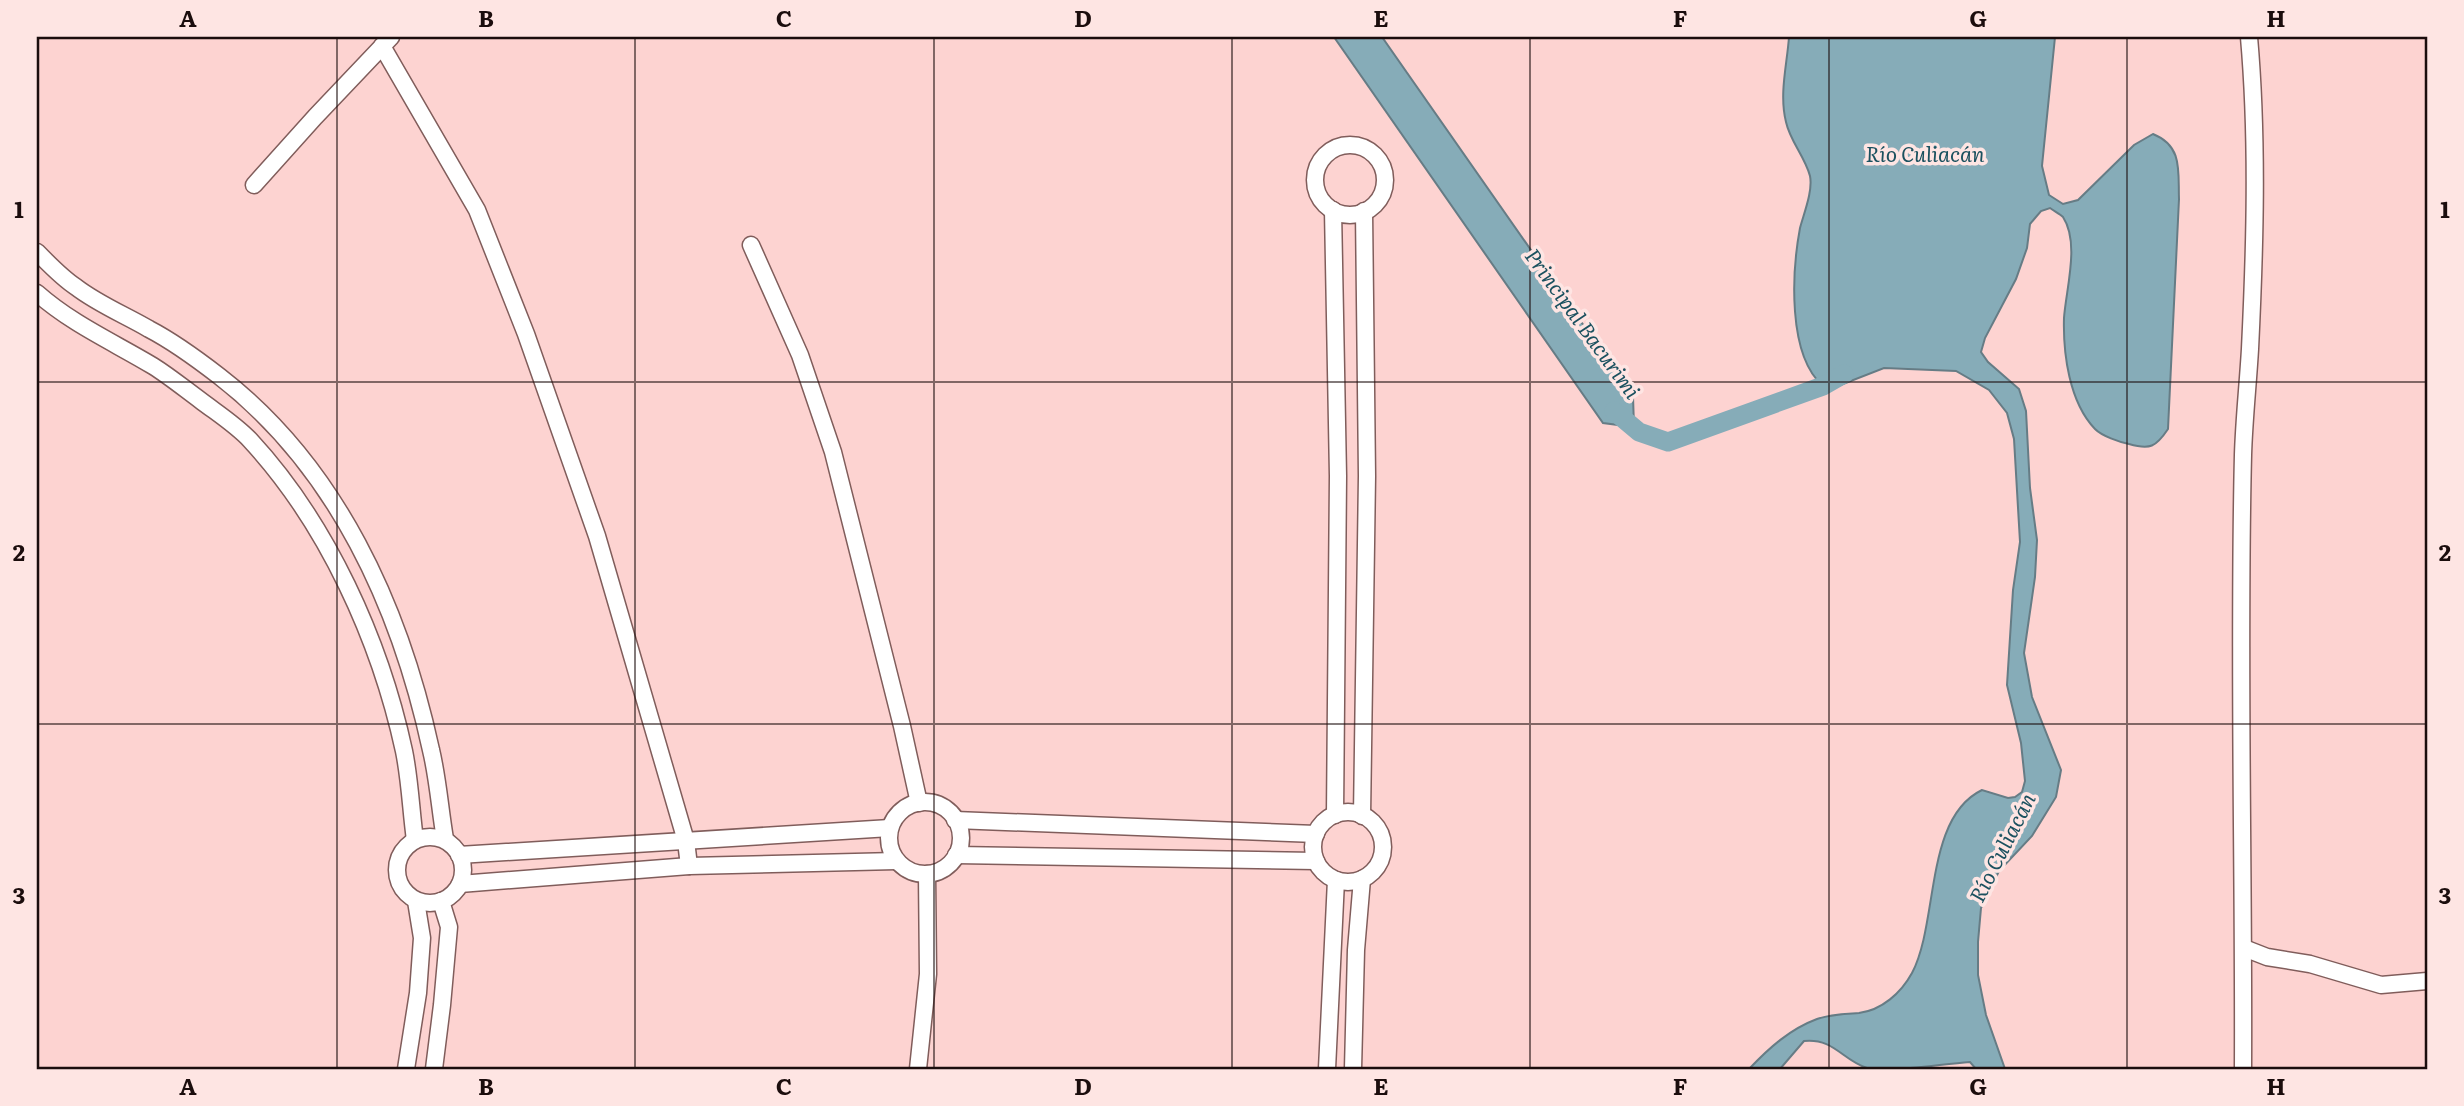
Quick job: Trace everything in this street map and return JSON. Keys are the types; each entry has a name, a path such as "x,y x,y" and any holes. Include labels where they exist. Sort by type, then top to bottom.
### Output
{"street":[{"path":"2244,1069 2241,621 2243,453 2250,346 2255,152 2249,37"},
{"path":"254,185 387,41 477,210 526,334 597,536 686,841 689,866"},
{"path":"1357,146 1368,151 1383,169 1383,192 1378,201 1364,211 1349,215 1333,210 1321,200 1316,190 1318,167 1324,157 1334,149 1357,146"},
{"path":"1333,210 1338,476 1335,815"},
{"path":"1362,816 1367,476 1364,211"},
{"path":"751,245 800,355 833,452 919,803"},
{"path":"37,252 75,287 174,344 220,377 265,415 296,450 339,508 377,583 395,626 429,741 444,839 459,855 463,874 454,893 441,901 426,904 416,901 401,887 397,877 400,855 415,840 428,837 444,839"},
{"path":"37,293 60,313 157,369 248,438 309,517 353,598 386,683 404,752 415,840"},
{"path":"274,469 296,450"},
{"path":"1338,476 1367,476"},
{"path":"919,803 937,805 948,811 956,820 960,844 949,865 927,874 905,869 896,861 891,851 890,828 904,809 919,803"},
{"path":"1355,813 1362,816 1375,826 1381,836 1383,848 1376,869 1362,878 1347,882 1326,875 1316,861 1313,846 1322,824 1335,815 1355,813"},
{"path":"956,820 1316,834"},
{"path":"459,855 890,828"},
{"path":"956,855 1316,861"},
{"path":"460,884 689,866 896,861"},
{"path":"918,1069 928,974 927,874"},
{"path":"1353,1069 1356,950 1362,878"},
{"path":"1327,1069 1336,880"},
{"path":"406,1069 418,993 422,938 416,901"},
{"path":"434,1069 449,927 441,901"},
{"path":"2244,948 2267,957 2310,964 2381,985 2427,981"}],"water":[{"path":"1334,37 1382,37 1633,396 1634,427 1603,423"},
{"name":"Río Culiacán","path":"1789,37 2055,37 2042,166 2049,195 2063,204 2078,200 2134,145 2153,134 2170,145 2177,160 2179,199 2168,429 2160,440 2152,446 2142,447 2111,438 2095,429 2079,405 2069,376 2064,332 2071,240 2063,217 2050,208 2041,211 2030,224 2027,248 2016,279 1985,338 1981,352 1988,362 2019,389 2026,411 2030,488 2037,540 2035,577 2024,653 2032,697 2061,770 2056,797 2032,836 1999,871 1981,908 1978,975 1986,1015 2005,1069 1976,1069 1970,1062 1872,1069 1858,1064 1831,1046 1804,1041 1780,1069 1749,1069 1780,1040 1807,1023 1827,1016 1867,1011 1896,994 1912,973 1920,952 1941,847 1950,823 1963,804 1982,790 2008,798 2015,797 2022,792 2025,781 2021,743 2007,685 2013,590 2020,542 2014,439 2007,413 1989,390 1956,371 1884,368 1838,386 1823,386 1811,372 1798,334 1794,289 1797,246 1811,182 1808,169 1788,129 1784,111 1783,90"}],"waterway":[{"name":"Principal Bacurimi","path":"1614,411 1639,432 1668,442 1823,386 1844,374"}]}
